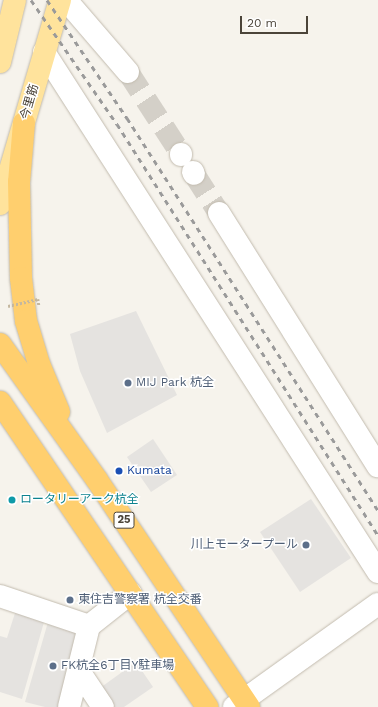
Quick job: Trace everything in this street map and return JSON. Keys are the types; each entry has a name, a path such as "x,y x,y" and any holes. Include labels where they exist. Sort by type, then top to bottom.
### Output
{"highway":[{"path":"24,123 19,182 21,278 26,321 39,364 60,413 97,480"},
{"name":"25","path":"0,344 97,480 242,704"},
{"path":"0,402 208,707"}],"main road":[{"name":"今里筋","path":"0,204 60,0"},
{"path":"0,62 11,3"}],"street":[{"path":"66,0 128,72"},
{"path":"44,52 378,572"},
{"path":"219,213 378,466"},
{"path":"69,707 89,626 131,593"},
{"path":"0,596 89,626"},
{"path":"242,704 378,604"},
{"path":"78,671 103,707"}],"path":[{"path":"8,306 38,299 39,305"}],"shaded area":[{"name":"MIJ Park 杭全","path":"136,311 177,395 107,433 80,371 70,334"},
{"path":"153,439 177,475 151,492 127,457"},
{"name":"川上モータープール","path":"311,499 351,558 300,592 260,532"},
{"path":"15,613 44,622 22,699 0,692 0,636 7,638"},
{"name":"FK杭全6丁目Y駐車場","path":"48,622 81,631 60,707 45,707 25,702"},
{"path":"136,662 153,687 124,707 113,707 100,688"}],"tunnel":[{"path":"128,72 181,154"},
{"path":"194,174 219,213"}],"railway":[{"path":"31,0 117,124 378,535"},
{"path":"47,0 127,118 378,510"}],"place":[{"name":"MIJ Park 杭全","path":"128,383"},
{"name":"Kumata","path":"119,471"},
{"name":"ロータリーアーク杭全","path":"12,500"},
{"name":"川上モータープール","path":"306,545"},
{"name":"東住吉警察署 杭全交番","path":"70,600"},
{"name":"FK杭全6丁目Y駐車場","path":"53,666"}]}
